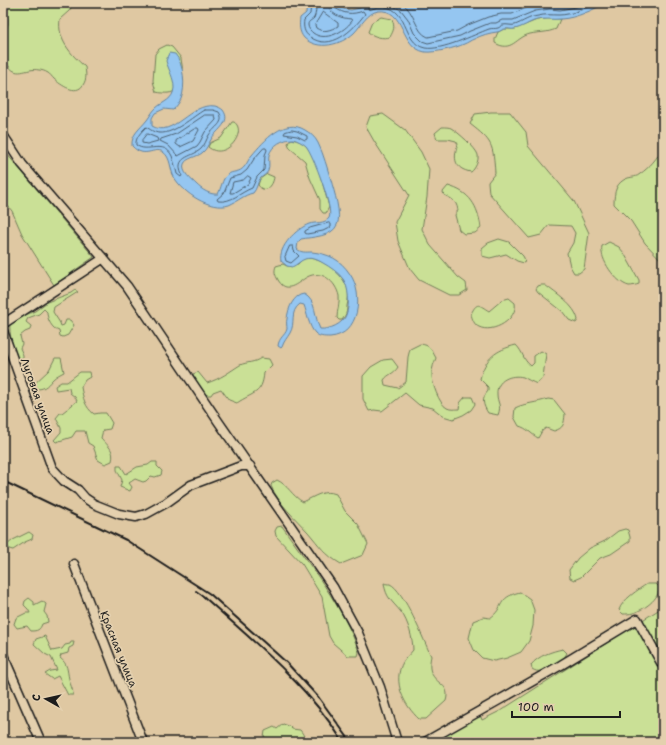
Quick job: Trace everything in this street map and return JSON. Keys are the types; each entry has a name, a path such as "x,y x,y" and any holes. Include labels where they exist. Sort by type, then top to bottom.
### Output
{"street":[{"path":"3,135 22,164 127,286 333,587 358,633 380,687 397,742"},
{"path":"3,324 104,258"},
{"name":"Луговая улица","path":"3,331 52,468 64,481 78,490 85,498 94,504 119,514 136,517 146,514 166,503 191,485 241,466 250,466"},
{"name":"Красная улица","path":"74,564 143,742"},
{"path":"425,742 561,665 636,619 663,666"},
{"path":"3,655 41,742"}],"green space":[{"path":"5,3 74,3 69,11 60,19 60,27 66,46 85,67 86,79 80,88 73,90 68,88 60,84 49,73 43,71 34,70 18,72 10,68 5,57 3,42 8,26"},
{"path":"381,17 392,19 394,28 390,37 379,37 368,32 372,22"},
{"path":"551,18 560,19 556,29 533,33 506,46 501,46 495,43 498,32 504,29 515,29 537,20"},
{"path":"167,45 172,47 181,58 182,68 180,82 176,90 172,92 156,92 153,81 155,54 159,49"},
{"path":"510,112 526,132 528,146 574,201 589,233 584,269 579,273 574,273 570,266 567,253 573,243 575,233 571,226 549,225 541,235 529,238 489,193 488,182 495,173 492,149 483,135 470,124 475,114"},
{"path":"383,114 405,130 421,152 429,169 427,197 422,229 430,245 458,277 466,283 467,290 459,295 449,295 419,280 410,269 398,241 395,222 409,195 366,127 370,116"},
{"path":"232,122 238,126 237,138 233,144 222,151 215,151 208,147 210,143 221,138"},
{"path":"442,127 449,127 454,130 477,152 477,162 471,172 465,171 458,166 456,162 455,158 458,144 456,141 437,139 435,133"},
{"path":"291,139 303,144 313,157 320,174 329,207 326,213 323,213 320,209 320,200 310,178 305,161 290,148 288,143"},
{"path":"663,148 663,262 645,243 631,221 614,204 614,195 616,188 621,182 628,178 637,176 644,171 653,162"},
{"path":"6,153 94,257 54,285 22,234 12,211 3,200 3,155"},
{"path":"267,174 274,177 270,186 263,189 258,185 260,179"},
{"path":"448,186 462,192 472,201 478,213 481,228 475,233 464,234 459,230 455,215 458,210 456,204 444,195 443,192"},
{"path":"499,239 509,242 523,256 525,260 524,263 517,261 506,254 490,258 482,256 482,248 488,243"},
{"path":"609,242 619,247 624,253 639,280 639,284 629,286 624,284 610,270 603,257 602,251 602,246"},
{"path":"308,258 321,261 332,268 338,273 346,284 348,298 346,312 342,320 337,318 339,296 335,286 328,278 313,275 295,285 288,287 280,283 277,278 275,272 276,266 283,264 287,266 298,264 303,259"},
{"path":"541,285 545,285 573,309 578,320 576,323 569,320 562,311 538,292 536,289"},
{"path":"75,290 78,292 54,307 53,312 61,326 64,325 66,320 70,320 74,325 68,335 63,337 60,336 59,331 56,330 50,323 47,312 44,309 39,314 28,318 26,322 31,326 30,330 20,336 22,344 20,348 23,358 18,359 12,342 10,323 35,311 47,302"},
{"path":"509,298 515,303 515,309 509,319 497,327 485,329 477,326 471,314 475,307 478,305 489,311 502,300"},
{"path":"420,344 426,345 430,348 436,358 432,369 432,377 436,392 444,406 448,409 459,409 460,403 465,397 472,397 475,404 471,410 453,419 443,416 433,408 419,405 405,393 382,411 369,411 363,399 363,376 371,367 383,360 392,359 398,367 384,380 385,385 398,388 406,382 410,349"},
{"path":"516,345 531,366 534,363 534,356 541,351 546,354 543,377 537,384 518,376 505,379 497,389 500,409 498,415 488,413 485,407 484,397 488,391 488,387 480,379 482,372 488,360 497,352"},
{"path":"55,358 61,358 64,372 55,377 45,387 37,389 33,385 49,370"},
{"path":"261,358 269,359 272,365 264,373 259,389 237,403 229,400 221,389 213,392 211,395 204,395 193,374 198,372 207,383 240,365 256,361"},
{"path":"80,372 89,372 90,377 85,380 81,387 86,405 94,414 106,413 112,423 110,429 103,430 101,438 113,454 112,461 105,464 98,460 93,446 88,443 85,431 76,431 72,437 56,442 54,440 61,432 61,428 56,418 60,413 77,401 70,393 69,388 56,390 55,386 61,382 67,382"},
{"path":"548,399 554,400 565,414 564,423 562,427 554,431 546,428 542,431 538,438 519,426 514,417 515,408"},
{"path":"152,462 157,462 157,466 162,471 161,475 155,477 151,476 143,482 135,479 129,483 132,487 130,491 120,487 122,480 117,470 117,466 121,466 126,474 137,467 148,465"},
{"path":"277,480 303,502 327,492 336,494 345,511 358,524 368,544 363,555 341,564 326,553 278,499 271,486 272,483"},
{"path":"282,526 335,603 352,635 359,652 358,656 348,656 333,643 329,636 322,597 302,564 276,536 275,531 277,527"},
{"path":"625,529 628,530 630,541 611,554 600,558 581,577 574,580 570,578 569,570 578,558 590,548 605,541 618,531"},
{"path":"29,532 33,535 32,539 13,550 9,549 7,545 13,540"},
{"path":"384,583 390,584 395,588 407,605 431,656 431,672 446,691 446,701 426,719 419,719 404,700 401,693 399,685 400,670 404,660 413,650 412,641 406,620 388,596"},
{"path":"647,584 656,584 659,587 659,591 654,600 637,612 623,614 619,610 624,602"},
{"path":"520,592 530,599 534,610 533,626 529,641 521,652 507,658 494,661 482,658 474,650 469,638 473,621 483,617 490,618 498,611 507,597"},
{"path":"29,598 34,602 34,605 42,601 46,604 44,612 47,616 48,622 42,624 38,630 35,631 31,631 27,626 17,628 14,624 16,618 26,613 30,613 24,605 25,601"},
{"path":"663,607 663,742 432,742 475,717 481,717 482,720 500,711"},
{"path":"45,636 52,651 62,649 65,645 74,642 73,646 69,648 68,653 61,655 60,658 67,667 73,695 68,695 58,676 52,679 45,674 50,671 57,670 51,657 45,654 34,644 36,639"},
{"path":"563,649 567,653 557,665 541,671 532,669 531,665 537,659"},
{"path":"283,724 292,729 300,730 308,742 276,742 275,740 270,740 264,737 265,731 274,727 277,729"}],"water":[{"path":"307,3 336,3 344,9 351,10 360,8 366,3 606,3 573,17 537,20 517,28 504,29 498,32 483,35 456,47 439,51 425,52 417,49 411,43 394,15 387,12 378,11 374,12 364,20 354,33 343,41 329,45 310,42 302,36 300,31 300,18 306,13"},
{"path":"169,53 175,54 182,69 184,82 183,94 173,110 164,109 155,113 152,118 152,126 160,129 167,128 198,109 206,106 215,106 223,110 226,118 223,126 212,138 205,150 187,160 183,167 187,176 203,190 212,194 218,194 227,175 243,168 262,143 275,132 290,126 297,127 309,132 317,141 324,157 334,190 339,215 338,221 337,225 331,232 321,236 301,239 298,242 297,249 302,252 324,254 334,258 346,269 354,282 358,302 356,312 348,329 340,335 328,337 317,334 311,327 304,305 300,304 295,310 293,325 290,333 282,347 281,348 278,346 287,329 287,320 290,307 294,300 300,295 304,294 311,301 320,329 339,324 346,315 348,306 348,291 345,282 339,274 331,268 319,261 308,258 292,267 287,266 281,261 282,250 294,234 304,226 322,222 329,218 330,213 326,194 306,146 293,139 278,143 270,151 269,167 267,172 258,182 253,193 229,205 222,206 206,203 184,189 174,177 168,157 163,152 156,150 141,152 132,146 133,138 136,132 155,110 172,95 174,88 173,81 166,61"}],"railway":[{"path":"3,481 126,540 210,594 287,663 319,698 351,742"},
{"path":"196,591 260,647 296,682 329,721 343,742"}]}
